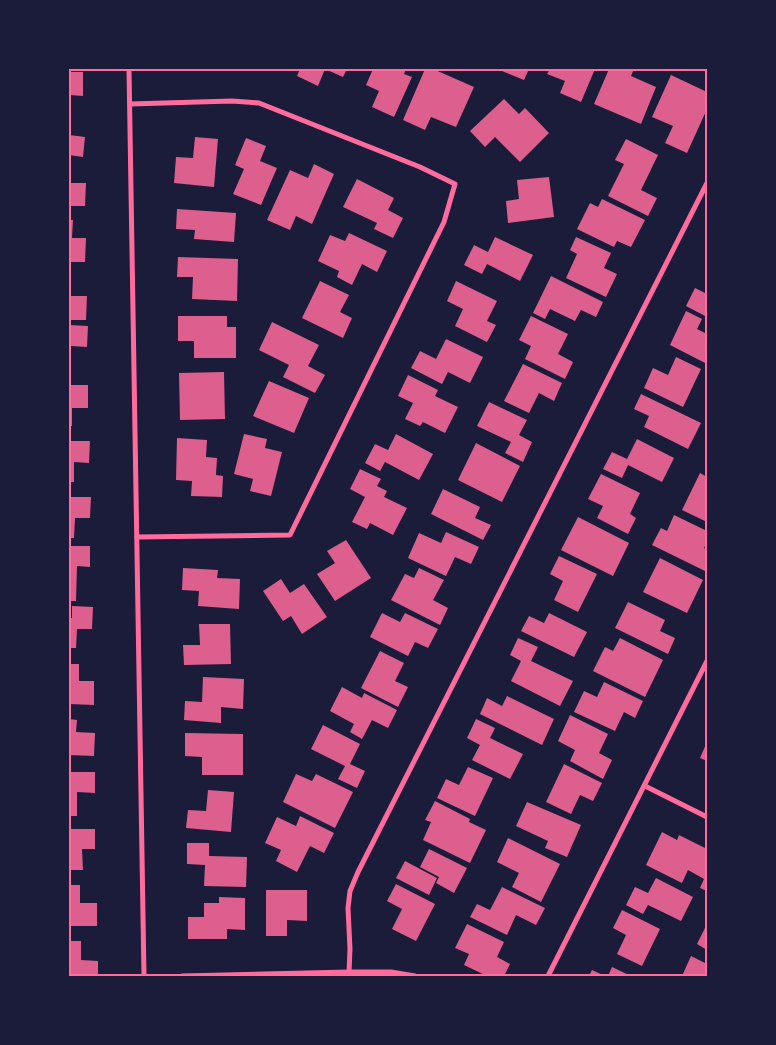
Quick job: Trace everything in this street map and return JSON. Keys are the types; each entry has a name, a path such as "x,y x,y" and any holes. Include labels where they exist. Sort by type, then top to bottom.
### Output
{"street":[{"path":"129,69 144,976"},
{"path":"130,104 232,101 259,103 420,166 455,184 444,222 290,535 137,537"},
{"path":"349,972 348,908 350,891 358,872 707,183"},
{"path":"548,976 707,661"},
{"path":"645,786 707,817"},
{"path":"182,976 349,972 391,972 415,976"}],"building":[{"path":"300,69 325,69 318,86 297,76"},
{"path":"325,69 347,69 343,77"},
{"path":"373,69 406,69 404,74 412,77 394,117 372,107 379,91 366,85"},
{"path":"425,69 433,69 474,87 456,127 431,117 425,130 403,120"},
{"path":"497,69 529,69 524,80"},
{"path":"550,69 595,69 581,102 560,93 565,81 547,74"},
{"path":"609,69 634,69 631,76 656,87 641,124 594,104"},
{"path":"69,72 83,72 83,96 69,95"},
{"path":"671,75 707,92 707,109 687,153 665,143 673,126 652,117"},
{"path":"504,99 519,114 525,108 549,133 520,162 495,137 485,147 470,131"},
{"path":"69,135 85,137 83,157 69,155"},
{"path":"195,137 218,139 214,187 174,183 176,157 193,158"},
{"path":"246,138 266,146 260,161 277,168 261,205 233,194 244,169 235,165"},
{"path":"626,139 658,155 641,190 657,198 648,216 608,196 624,164 615,160"},
{"path":"314,164 334,174 312,224 296,216 290,230 267,220 290,170 308,178"},
{"path":"549,177 554,217 508,223 506,201 519,199 517,180"},
{"path":"357,179 394,198 388,210 403,218 393,238 374,229 377,223 343,207"},
{"path":"69,183 86,183 85,206 69,206"},
{"path":"602,199 645,220 631,247 617,241 614,247 577,229 590,203 598,207"},
{"path":"177,209 236,213 234,242 194,239 195,230 176,229"},
{"path":"69,220 73,220 72,238 86,238 85,262 69,262"},
{"path":"349,233 387,251 377,272 362,264 352,285 337,277 339,271 318,261 330,235 345,241"},
{"path":"495,237 533,255 520,281 487,264 482,274 464,265 474,245 488,252"},
{"path":"576,237 611,253 604,268 617,274 606,297 566,278 577,254 570,250"},
{"path":"178,257 238,259 237,301 192,299 193,277 177,277"},
{"path":"551,276 603,302 596,317 581,310 575,321 550,309 545,319 533,313"},
{"path":"320,281 349,295 340,312 352,318 343,338 302,318"},
{"path":"456,281 497,301 487,321 496,325 487,342 455,326 463,309 447,301"},
{"path":"695,288 707,294 707,317 686,306"},
{"path":"69,296 87,296 86,320 69,320"},
{"path":"686,311 702,319 697,329 707,334 707,364 670,345"},
{"path":"178,316 227,316 227,327 236,327 236,358 194,358 194,341 178,341"},
{"path":"531,316 568,334 558,354 573,362 565,379 525,359 531,346 519,340"},
{"path":"272,322 319,345 308,366 325,375 315,393 283,377 289,365 259,350"},
{"path":"69,325 88,326 87,347 71,346 69,353"},
{"path":"446,339 483,357 470,383 448,372 442,384 411,368 420,351 436,359"},
{"path":"676,357 701,369 683,407 644,388 653,368 668,375"},
{"path":"523,364 562,383 554,401 539,393 529,413 504,401"},
{"path":"224,372 225,419 180,420 179,373"},
{"path":"408,375 438,390 435,396 458,407 445,433 423,422 420,426 405,419 413,403 398,396"},
{"path":"269,381 309,398 294,433 253,416"},
{"path":"69,385 88,385 88,408 72,408 72,426 69,426"},
{"path":"641,394 701,423 688,449 644,427 649,416 634,409"},
{"path":"489,402 527,420 519,435 532,442 523,462 505,453 511,442 477,426"},
{"path":"244,434 267,439 265,448 282,452 271,496 250,491 253,479 234,474"},
{"path":"396,434 433,454 419,480 385,462 380,471 365,463 375,444 388,450"},
{"path":"177,438 207,440 206,457 217,458 216,475 223,476 222,497 191,496 192,481 176,480"},
{"path":"637,439 674,458 662,482 628,465 622,478 603,469 612,452 627,459"},
{"path":"69,441 90,441 89,463 74,462 74,482 69,482"},
{"path":"476,443 520,466 502,502 458,480"},
{"path":"360,469 381,479 377,486 387,491 384,497 407,508 393,535 370,523 367,529 352,522 365,497 350,489"},
{"path":"700,473 707,477 707,522 682,510"},
{"path":"601,474 640,493 630,514 636,518 628,534 597,518 603,506 588,499"},
{"path":"443,489 480,507 475,518 491,525 483,540 431,514"},
{"path":"69,497 91,497 90,518 75,518 74,538 69,538"},
{"path":"674,515 707,531 707,542 704,548 707,550 707,572 652,545 661,528 667,531"},
{"path":"578,517 629,543 613,576 561,550"},
{"path":"446,532 479,547 471,564 455,557 446,576 408,558 419,533 441,543"},
{"path":"346,540 371,578 335,601 317,574 335,563 327,551"},
{"path":"69,546 90,546 90,567 77,566 76,601 69,601"},
{"path":"559,556 597,574 578,612 554,600 563,581 550,574"},
{"path":"660,558 703,580 687,613 643,592"},
{"path":"183,568 218,570 217,578 240,579 239,609 198,606 199,591 182,590"},
{"path":"419,568 444,580 433,600 448,608 440,625 391,600 405,574 414,578"},
{"path":"281,579 290,593 304,584 327,617 302,634 291,616 283,621 263,591"},
{"path":"628,602 665,620 660,631 675,638 668,654 615,628"},
{"path":"72,606 93,607 92,629 77,629 76,648 69,648 69,618 72,618"},
{"path":"382,613 400,622 405,613 438,629 428,648 415,642 408,656 370,637"},
{"path":"549,613 587,632 574,657 521,631 529,616 544,623"},
{"path":"199,624 230,624 231,664 184,665 183,645 200,645"},
{"path":"518,638 538,647 531,661 573,681 560,706 511,681 521,661 510,655"},
{"path":"620,638 663,660 645,697 593,671 605,647 613,651"},
{"path":"380,651 404,663 395,681 408,687 398,707 361,688"},
{"path":"69,664 79,664 79,681 94,681 94,705 69,704"},
{"path":"203,677 244,679 243,709 221,707 221,723 184,720 185,701 202,702"},
{"path":"604,682 643,701 635,718 624,712 615,731 574,712 584,691 597,697"},
{"path":"342,687 362,698 364,693 397,710 388,728 372,720 362,739 350,732 354,724 330,711"},
{"path":"507,696 554,719 542,745 480,714 487,698 502,706"},
{"path":"570,715 608,734 599,753 612,760 603,779 570,761 575,750 558,741"},
{"path":"69,719 77,720 76,732 95,733 94,756 69,755"},
{"path":"476,719 495,728 490,738 523,754 510,779 472,760 480,745 467,738"},
{"path":"323,725 360,744 350,764 365,771 357,788 338,779 345,766 311,749"},
{"path":"185,733 243,734 243,775 202,775 202,757 185,756"},
{"path":"707,742 707,761 700,758"},
{"path":"564,764 602,783 593,801 580,795 571,814 546,802"},
{"path":"468,767 493,778 475,816 437,798 446,779 459,785"},
{"path":"69,772 95,772 95,793 77,792 77,816 69,816"},
{"path":"296,774 312,781 316,774 353,792 335,828 283,802"},
{"path":"208,790 234,792 231,832 186,828 188,810 206,811"},
{"path":"435,801 470,819 469,822 486,830 470,863 423,840 431,822 425,820"},
{"path":"527,802 581,825 567,857 545,848 548,841 516,826"},
{"path":"300,816 334,833 324,853 310,846 297,872 276,861 281,850 265,843 277,817 296,826"},
{"path":"69,829 95,829 95,849 82,849 83,870 69,870"},
{"path":"662,832 677,840 679,835 707,849 707,891 700,888 704,879 688,870 682,883 646,865"},
{"path":"508,838 560,864 541,902 512,887 519,873 497,862"},
{"path":"187,843 209,843 209,856 247,857 246,887 204,886 205,865 187,864"},
{"path":"429,849 467,868 454,893 436,883 439,877 420,867"},
{"path":"405,861 437,878 429,895 396,878"},
{"path":"656,878 693,897 681,921 648,905 643,914 626,905 635,887 648,893"},
{"path":"396,884 435,904 416,941 392,929 402,909 387,901"},
{"path":"69,885 80,885 80,903 97,903 97,926 69,926"},
{"path":"502,887 545,908 536,925 516,915 507,935 470,917 477,904 490,910"},
{"path":"266,890 307,890 307,921 287,920 287,936 266,936"},
{"path":"219,897 245,898 245,930 227,929 227,939 188,939 188,917 204,917 204,903 219,903"},
{"path":"622,910 660,929 642,966 617,954 626,935 613,928"},
{"path":"467,924 504,942 497,957 510,964 504,976 487,976 464,965 469,954 455,948"},
{"path":"707,924 707,950 697,944"},
{"path":"69,941 81,941 81,960 98,961 98,976 69,976"},
{"path":"691,956 707,964 707,976 682,976"},
{"path":"612,967 631,976 608,976"},
{"path":"592,970 605,976 589,976"}]}
